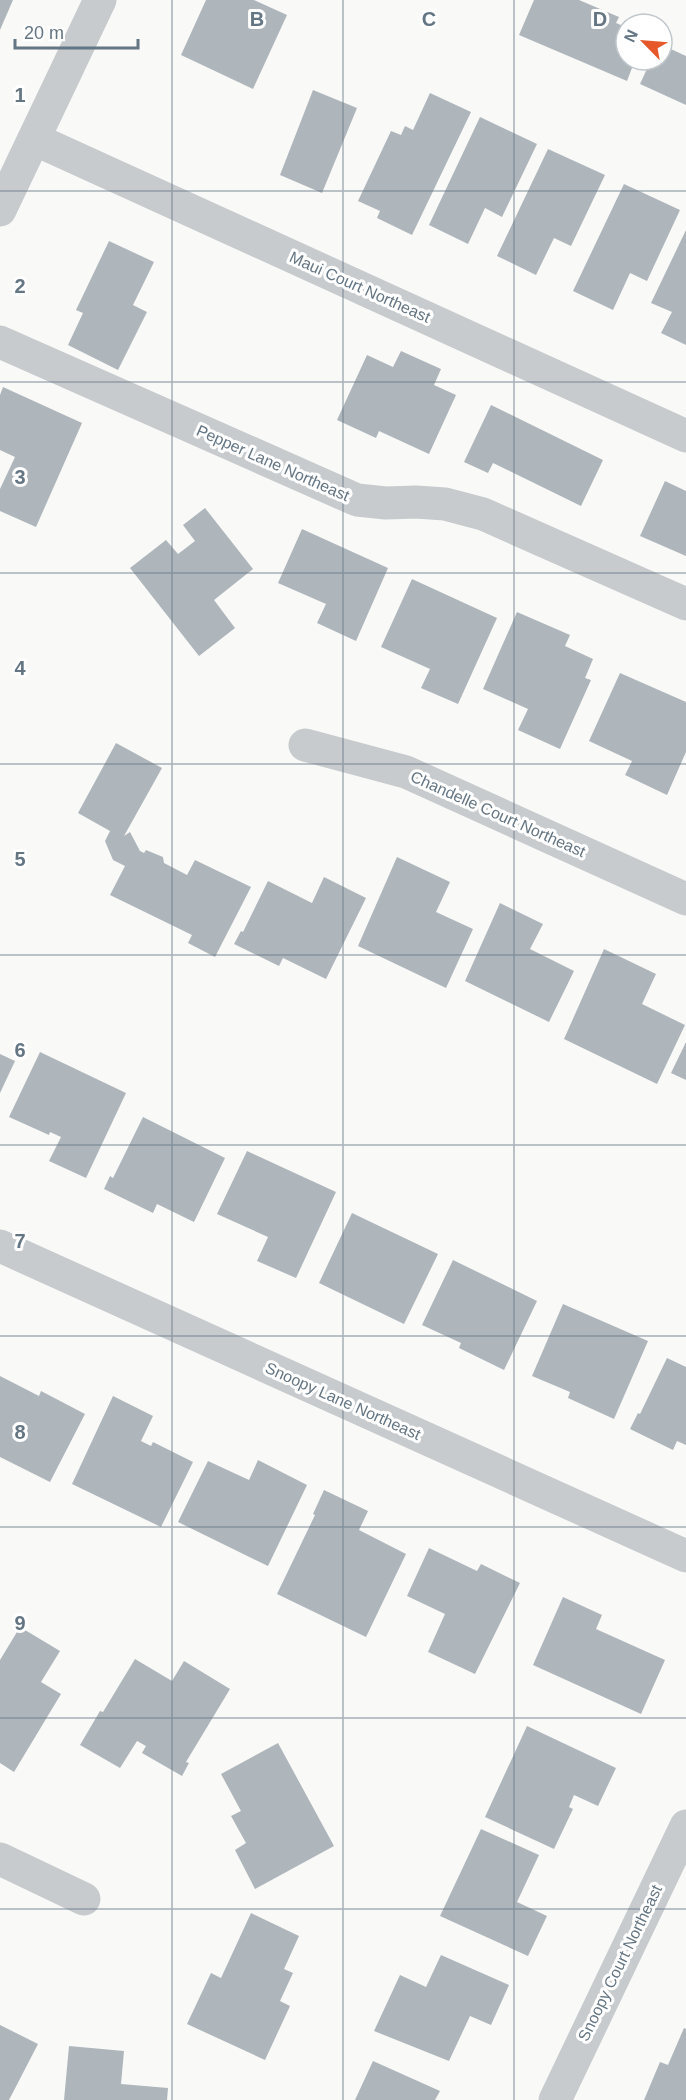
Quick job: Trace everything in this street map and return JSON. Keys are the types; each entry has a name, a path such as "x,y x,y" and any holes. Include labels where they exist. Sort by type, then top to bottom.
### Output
{"street":[{"path":"0,210 100,0"},
{"name":"Maui Court Northeast","path":"34,139 686,436"},
{"name":"Pepper Lane Northeast","path":"0,342 357,500 444,504 483,514 686,604"},
{"name":"Chandelle Court Northeast","path":"305,745 406,772 686,898"},
{"name":"Snoopy Lane Northeast","path":"0,1246 686,1556"},
{"name":"Snoopy Court Northeast","path":"555,2100 686,1826"},
{"path":"0,1859 84,1899"}],"building":[{"path":"0,0 13,0 0,30"},
{"path":"206,0 254,0 287,15 253,89 181,55"},
{"path":"534,0 579,0 614,15 614,72 630,72 627,81 519,35"},
{"path":"674,50 686,56 686,105 640,84 646,72 674,72"},
{"path":"313,90 357,108 322,193 280,175"},
{"path":"430,93 471,112 412,235 377,218 380,211 358,201 391,131 401,135 405,126 413,130"},
{"path":"480,117 537,144 502,217 485,208 468,244 429,225"},
{"path":"548,149 605,175 571,246 554,238 536,275 497,256"},
{"path":"624,184 680,210 647,281 630,273 613,310 573,291"},
{"path":"686,230 686,345 661,333 672,312 651,303"},
{"path":"109,241 154,262 133,305 147,312 118,370 68,345 83,313 76,310"},
{"path":"401,351 441,369 434,385 456,395 429,454 379,431 376,438 337,420 367,355 393,367"},
{"path":"3,387 82,423 36,527 0,511 0,489 15,457 0,450 0,395"},
{"path":"491,405 603,460 581,506 493,463 488,473 464,462"},
{"path":"665,481 686,491 686,556 640,536"},
{"path":"205,508 253,569 214,600 235,628 199,656 130,568 166,540 178,554 195,541 183,525"},
{"path":"302,529 388,568 356,641 317,623 326,604 278,583"},
{"path":"412,579 497,618 458,704 421,688 430,669 381,647"},
{"path":"517,612 570,635 565,646 593,659 585,678 591,680 560,749 518,730 528,709 483,689"},
{"path":"620,673 686,702 686,752 667,795 625,775 632,761 589,741"},
{"path":"116,743 162,768 124,836 130,832 140,851 144,853 146,850 163,857 164,863 187,875 195,860 251,887 215,957 188,943 192,935 110,895 125,866 113,860 105,841 110,831 78,813"},
{"path":"397,857 450,882 436,912 473,929 446,988 358,946"},
{"path":"324,877 366,898 326,979 283,958 279,966 234,944 241,931 243,932 268,881 312,903"},
{"path":"500,903 543,924 530,949 574,971 549,1022 465,981"},
{"path":"604,949 656,974 642,1004 685,1025 657,1084 564,1039"},
{"path":"686,1042 686,1080 671,1073"},
{"path":"40,1052 126,1093 86,1178 49,1161 61,1137 50,1132 49,1135 9,1117"},
{"path":"0,1054 15,1061 0,1093"},
{"path":"143,1117 225,1158 194,1222 157,1204 153,1213 104,1189 110,1176 113,1178"},
{"path":"247,1151 336,1192 296,1278 257,1261 268,1237 217,1214"},
{"path":"352,1213 438,1254 404,1324 319,1283"},
{"path":"453,1260 537,1301 504,1370 459,1348 461,1343 422,1325"},
{"path":"563,1304 648,1341 614,1419 568,1398 570,1392 532,1376"},
{"path":"667,1358 686,1367 686,1445 677,1441 673,1450 630,1429 638,1413 640,1414"},
{"path":"0,1376 39,1396 41,1391 85,1414 50,1482 0,1457"},
{"path":"113,1396 153,1416 141,1441 151,1446 153,1442 193,1462 161,1527 72,1484"},
{"path":"258,1460 307,1485 268,1566 178,1522 208,1461 249,1480"},
{"path":"324,1490 368,1511 359,1530 406,1554 366,1637 277,1594 315,1515 313,1514"},
{"path":"429,1548 477,1571 481,1564 520,1583 475,1674 428,1652 445,1614 407,1596"},
{"path":"563,1597 602,1615 596,1629 665,1660 641,1714 533,1665"},
{"path":"20,1627 60,1651 41,1682 61,1694 14,1772 0,1763 0,1660"},
{"path":"135,1659 172,1681 184,1661 230,1689 186,1762 189,1763 182,1776 142,1753 146,1746 137,1741 120,1768 80,1745"},
{"path":"527,1726 616,1768 598,1806 574,1795 569,1807 573,1809 554,1849 485,1817"},
{"path":"278,1743 334,1846 255,1889 235,1850 246,1843 231,1816 241,1811 221,1774"},
{"path":"481,1829 539,1855 517,1902 547,1916 528,1956 440,1916"},
{"path":"251,1913 299,1936 284,1969 293,1973 280,2001 290,2006 265,2060 187,2024 211,1973 221,1978"},
{"path":"441,1955 509,1985 491,2025 470,2016 449,2061 374,2031 400,1975 426,1987"},
{"path":"0,2025 38,2044 9,2100 0,2100"},
{"path":"684,2028 686,2029 686,2100 644,2100 660,2062 668,2065"},
{"path":"69,2046 124,2051 121,2084 168,2088 167,2100 64,2100"},
{"path":"373,2061 440,2091 435,2100 355,2100"}]}
